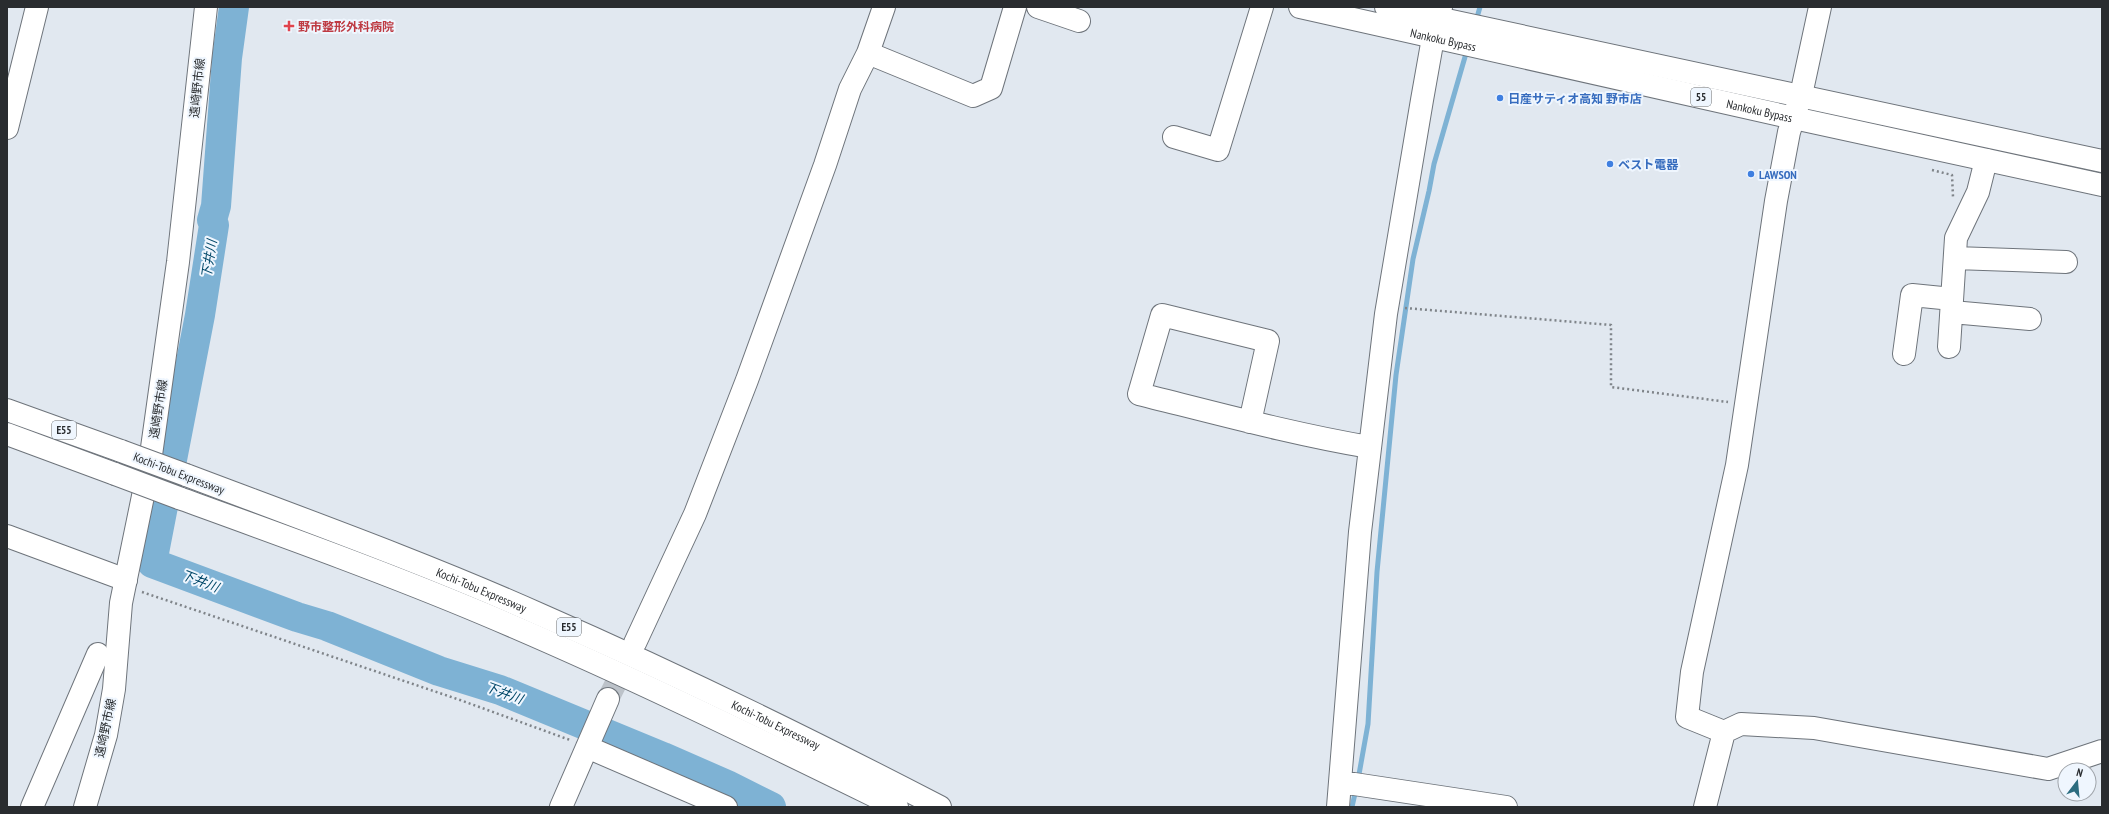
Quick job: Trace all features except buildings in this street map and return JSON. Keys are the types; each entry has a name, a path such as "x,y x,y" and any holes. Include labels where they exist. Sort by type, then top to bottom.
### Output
{"main road":[{"path":"7,128 37,7"},
{"name":"遠崎野市線","path":"85,807 106,735 114,689 121,603 150,462 164,372 188,175 206,7"},
{"path":"635,644 695,514 747,380 825,165 850,89 868,53 884,7"},
{"path":"868,53 973,96 991,88 1015,7"},
{"path":"1038,7 1079,21"},
{"path":"1174,137 1218,150 1262,7"},
{"name":"Nankoku Bypass","path":"1300,7 1438,22 1801,95 2102,161"},
{"name":"Nankoku Bypass","path":"1386,7 1794,118 2102,185"},
{"path":"1820,7 1776,201 1737,465 1692,672 1686,717 1724,732 1741,724 1814,728 2048,769 2102,751"},
{"path":"1338,807 1360,532 1369,447 1387,306 1438,22"},
{"path":"1949,347 1956,238 1978,192 1986,160"},
{"path":"1955,258 2066,262"},
{"path":"1904,354 1912,294 1952,305 2030,318"},
{"path":"1250,422 1268,341 1162,315 1139,394 1250,422 1314,438 1369,447"},
{"name":"Kochi-Tobu Expressway","path":"7,410 186,475 387,551 539,614 680,678 828,750 940,807"},
{"name":"Kochi-Tobu Expressway","path":"7,434 333,554 483,614 755,737 896,807"},
{"path":"7,536 126,583"},
{"path":"32,807 98,654"},
{"path":"561,807 608,699"},
{"path":"1705,807 1724,732"},
{"path":"587,747 726,807"},
{"path":"1341,782 1506,807"}],"path":[{"path":"1928,168 1952,175 1953,198"},
{"path":"1387,306 1611,325 1611,387 1746,404"},
{"path":"126,583 460,700 587,747"}],"waterway":[{"name":"下井川","path":"234,7 227,58 216,206 212,220 214,225 200,315 152,563 297,617 327,626 439,671 500,690 663,757 727,785 771,807"},
{"path":"1476,21 1480,7"},
{"path":"1358,780 1368,724 1377,572 1396,375 1413,259 1434,164 1467,50"},
{"path":"1352,807 1356,789"}],"tunnel":[{"path":"608,699 629,657"}],"place":[{"name":"野市整形外科病院","path":"289,26"},
{"name":"日産サティオ高知 野市店","path":"1500,98"},
{"name":"ベスト電器","path":"1610,164"},
{"name":"LAWSON","path":"1751,174"}]}
